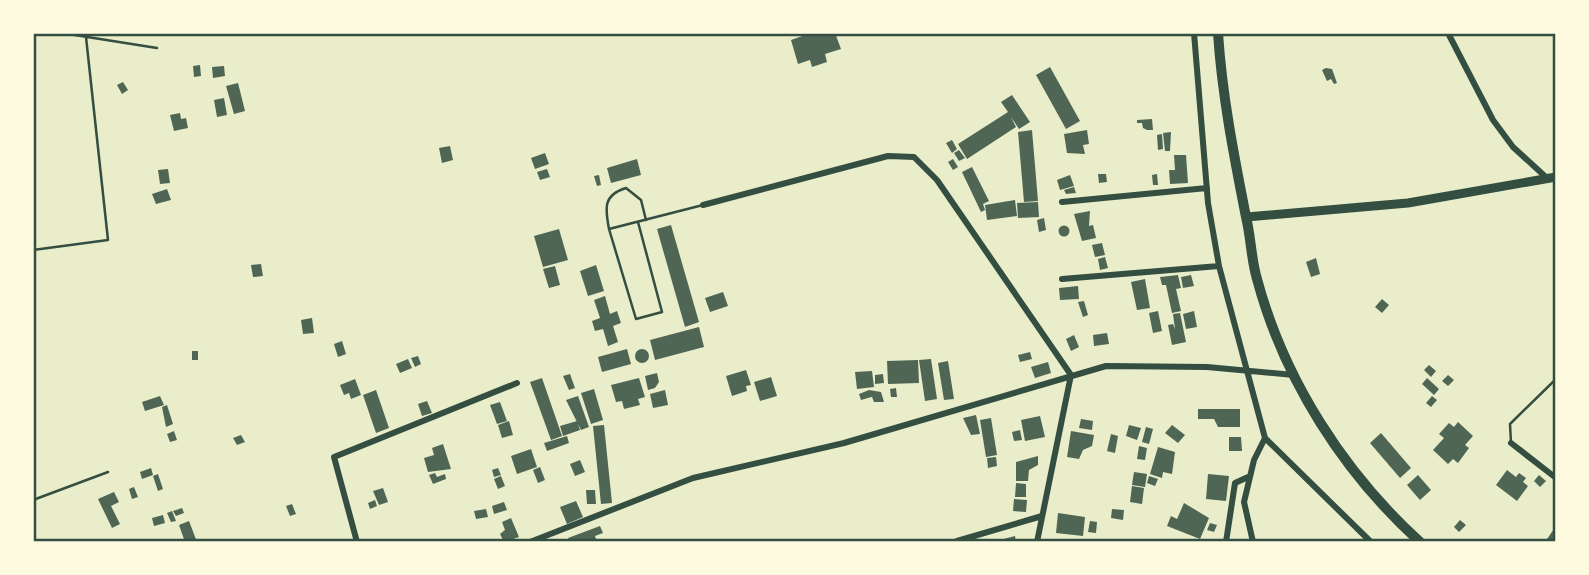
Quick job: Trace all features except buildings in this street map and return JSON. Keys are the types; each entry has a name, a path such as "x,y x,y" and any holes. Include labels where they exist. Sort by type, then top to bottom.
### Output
{"main road":[{"path":"1218,33 1220,69 1257,279 1294,375 1319,420 1356,476 1420,542"},
{"path":"1247,218 1408,203 1552,178"}],"street":[{"path":"1195,33 1207,188 1219,266 1265,438 1371,542"},
{"path":"1448,33 1493,120 1513,146 1552,178"},
{"path":"703,205 888,156 915,157 937,180 1071,375 1037,542"},
{"path":"1062,202 1207,188"},
{"path":"1062,279 1219,266"},
{"path":"530,542 693,478 844,443 1106,366 1139,365 1294,375"},
{"path":"357,542 334,457 517,383"},
{"path":"1253,542 1244,502 1248,477 1265,438"},
{"path":"1511,443 1556,478"},
{"path":"1226,542 1235,483 1248,477"},
{"path":"957,541 1042,516"}],"lane":[{"path":"638,222 662,312 636,319 609,229 605,209 607,198 613,192 625,188 641,200 646,220"},
{"path":"609,229 703,205"},
{"path":"1511,443 1510,424 1556,379"}],"path":[{"path":"62,33 157,48"},
{"path":"33,250 108,240 86,37"},
{"path":"33,500 108,472"}]}
